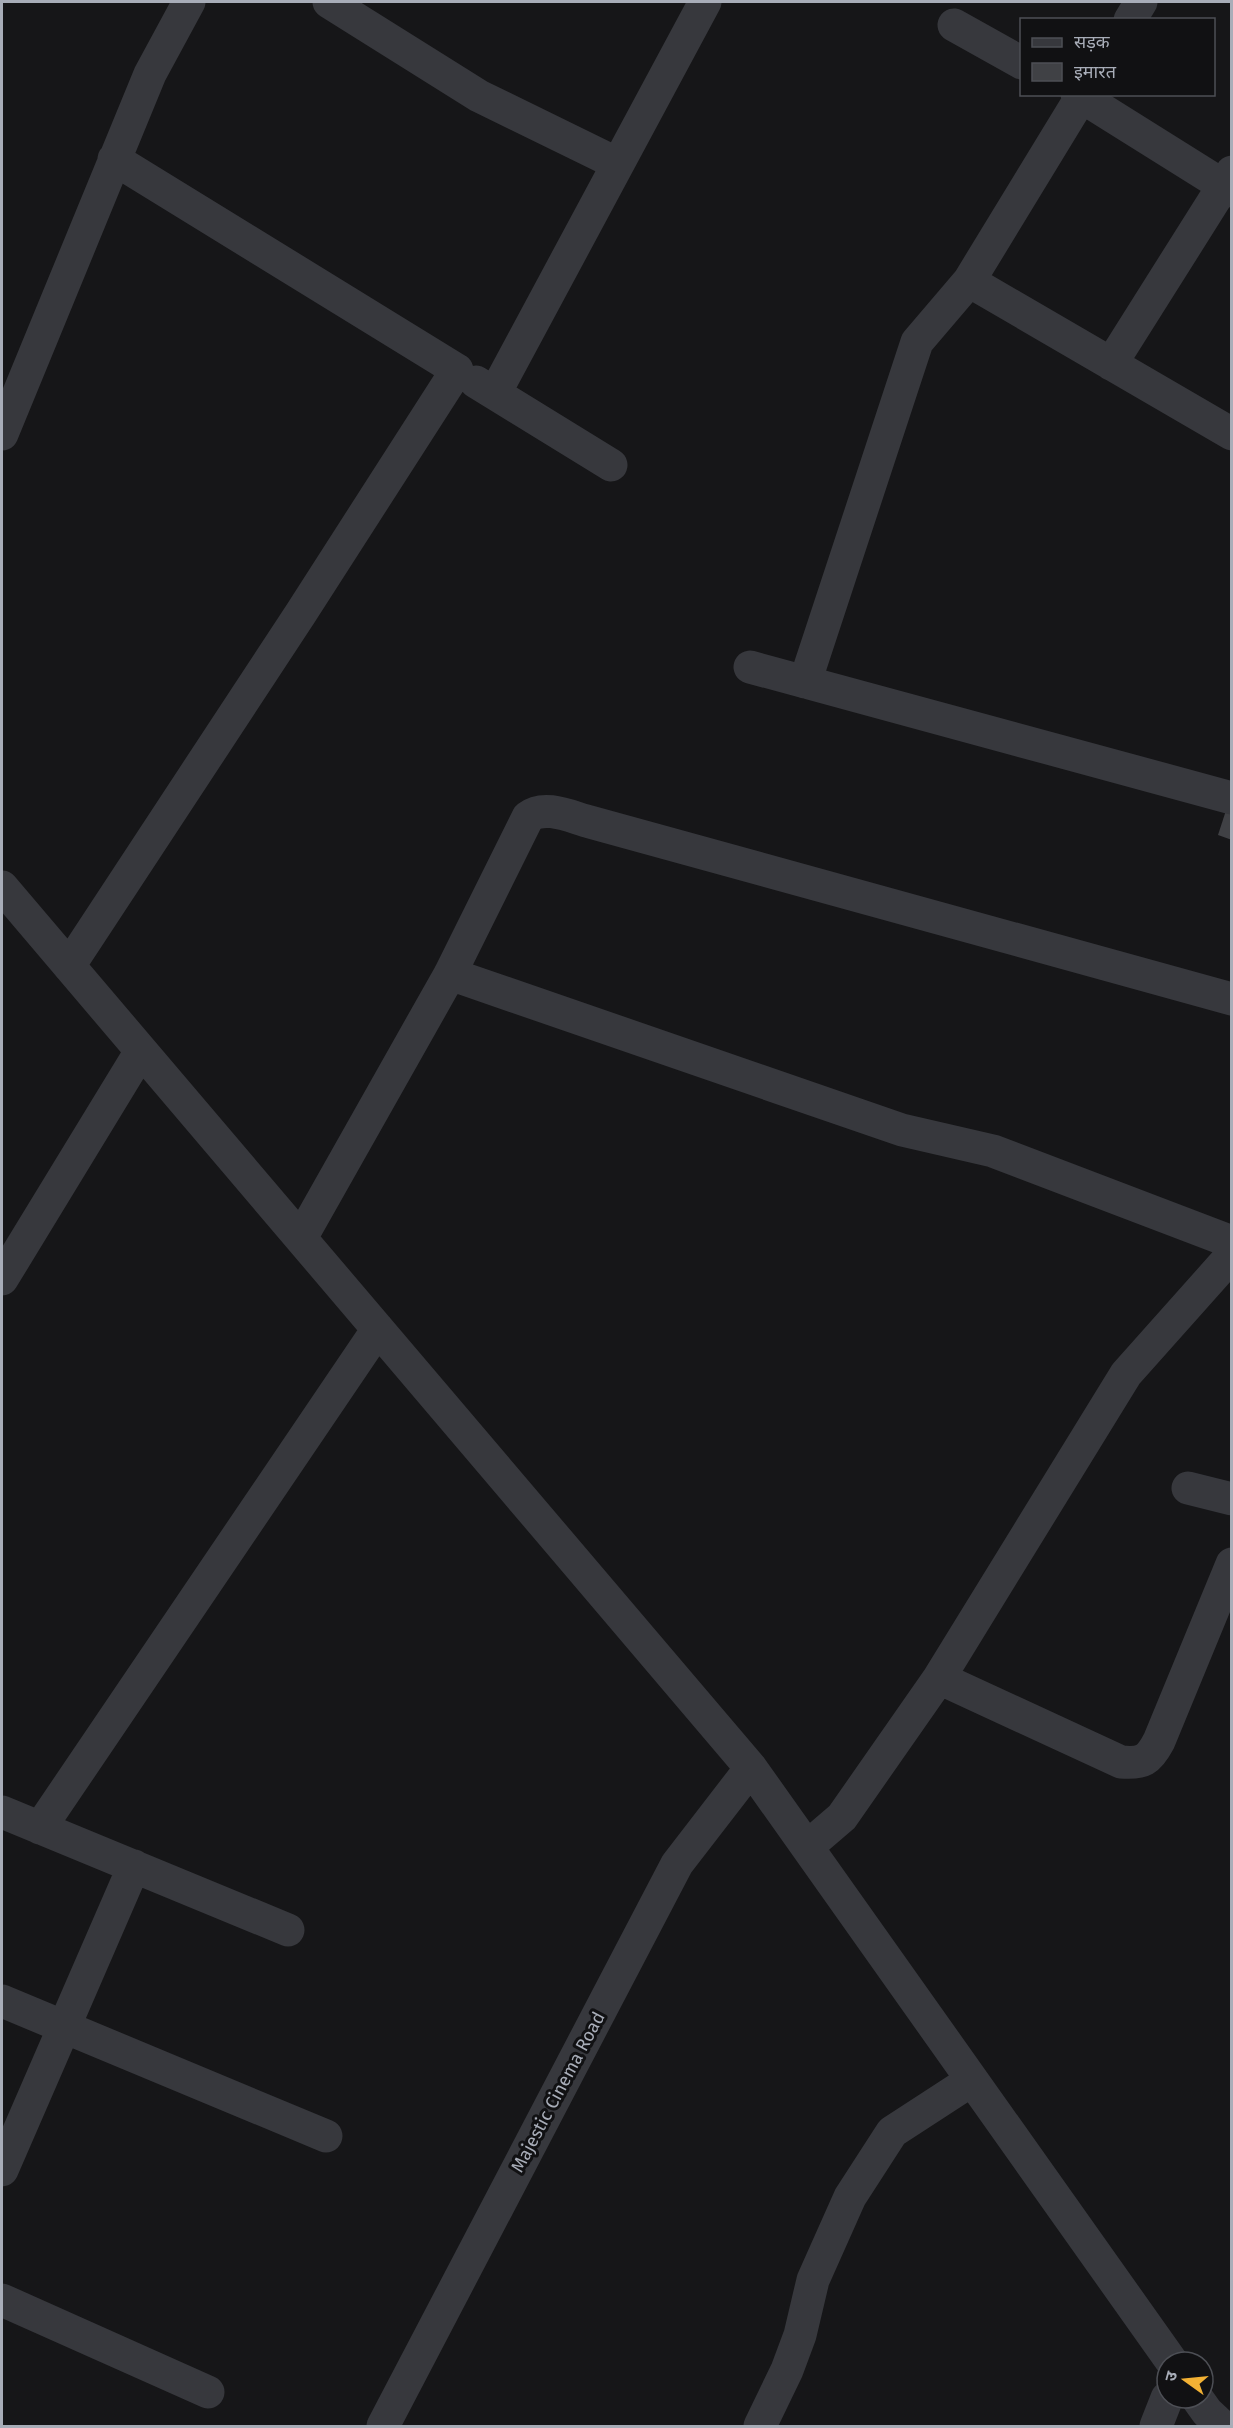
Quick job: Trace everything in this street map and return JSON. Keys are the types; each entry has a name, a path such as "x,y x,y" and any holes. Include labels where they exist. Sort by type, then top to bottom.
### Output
{"street":[{"path":"2,434 150,74 189,2"},
{"path":"329,2 479,96 618,164"},
{"path":"495,393 705,2"},
{"path":"1131,18 1141,2"},
{"path":"954,25 1020,62"},
{"path":"805,682 917,342 969,281 1080,96"},
{"path":"1083,96 1229,183 1111,364"},
{"path":"114,159 611,465"},
{"path":"969,281 1232,434"},
{"path":"69,966 301,613 457,370"},
{"path":"750,667 1232,798"},
{"path":"301,1238 450,974 528,817 536,811 549,811 1232,999"},
{"path":"2,887 751,1768 1163,2350"},
{"path":"450,974 902,1130 993,1151 1232,1242"},
{"path":"2,1279 141,1051"},
{"path":"807,1847 842,1817 939,1678 1126,1374 1232,1255"},
{"path":"40,1828 378,1329"},
{"path":"1188,1488 1232,1499"},
{"path":"939,1678 1121,1762 1137,1764 1151,1756 1159,1741 1232,1564"},
{"name":"Majestic Cinema Road","path":"383,2427 677,1864 751,1768"},
{"path":"2,1812 288,1930"},
{"path":"2,2170 134,1866"},
{"path":"2,2001 326,2136"},
{"path":"760,2427 787,2370 800,2335 813,2280 850,2196 892,2132 972,2080"},
{"path":"2,2300 208,2392"},
{"path":"1156,2427 1162,2410"},
{"path":"1207,2410 1222,2427"}],"building":[{"path":"1232,795 1232,840 1218,835"}]}
